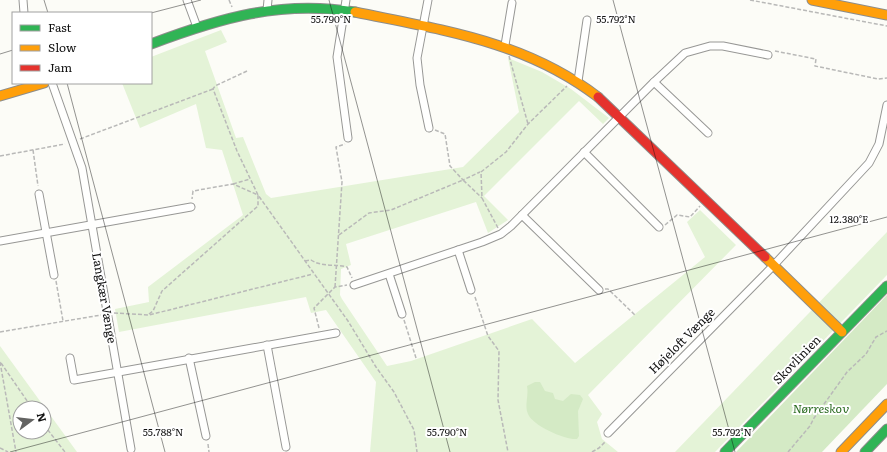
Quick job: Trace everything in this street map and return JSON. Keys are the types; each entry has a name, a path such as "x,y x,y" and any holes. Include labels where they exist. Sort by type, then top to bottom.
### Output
{"main road":[{"path":"812,0 887,15"},
{"path":"152,44 197,27 236,15 267,10 310,7 344,11 477,36 505,45 549,64 575,79 620,117 842,332"},
{"path":"0,96 38,84"},
{"name":"Skovlinien","path":"725,452 887,286"},
{"path":"840,452 887,404"},
{"path":"865,452 887,429"}],"street":[{"path":"23,0 24,12"},
{"path":"188,0 197,27"},
{"path":"267,10 268,0"},
{"path":"346,0 337,57 348,138"},
{"path":"428,0 417,58 429,128"},
{"path":"505,45 512,3"},
{"path":"575,79 587,20"},
{"path":"354,285 501,234 685,53 710,46 724,46 768,55"},
{"path":"654,82 708,133"},
{"name":"Langkær Vænge","path":"52,84 82,168 131,449"},
{"name":"Højeloft Vænge","path":"608,433 773,266 869,164 879,144 887,105"},
{"path":"584,152 659,227"},
{"path":"39,194 54,275"},
{"path":"0,241 191,207"},
{"path":"522,215 599,290"},
{"path":"458,250 471,290"},
{"path":"389,274 402,314"},
{"path":"70,358 74,380 189,358 336,333"},
{"path":"267,345 286,447"},
{"path":"189,358 206,436"}],"path":[{"path":"750,0 887,26"},
{"path":"505,45 528,124"},
{"path":"768,55 775,51 816,59 815,66 878,79 887,78"},
{"path":"0,156 73,142 213,89 215,86 247,71"},
{"path":"339,235 368,213 391,210 480,172 506,152 528,124 575,79"},
{"path":"213,89 237,151 258,195 328,293 394,392 414,430 417,452"},
{"path":"429,128 445,134 450,166 482,198 501,234"},
{"path":"335,287 342,182 336,147 347,143 348,138"},
{"path":"32,150 39,194"},
{"path":"480,172 482,198"},
{"path":"191,207 192,191 233,184 250,178"},
{"path":"233,184 258,195"},
{"path":"149,315 153,311 162,291 258,206 258,195"},
{"path":"659,227 667,225 677,215 690,217 705,200"},
{"path":"305,261 311,260 316,264 337,264 347,267 354,285 335,287 314,308 321,335"},
{"path":"0,332 114,313 149,315 314,274"},
{"path":"54,275 63,321"},
{"path":"599,290 608,288 636,316"},
{"path":"471,290 474,292 490,341 499,351 498,400 508,452"},
{"path":"402,314 416,358"},
{"path":"788,452 810,426 847,372 866,354 876,337 887,331"},
{"path":"0,362 26,400"},
{"path":"0,362 16,452"},
{"path":"592,452 599,448 607,440 608,433"},
{"path":"52,435 65,452"},
{"path":"0,448 8,452"}],"green space":[{"path":"221,30 227,42 205,51 236,138 243,137 266,194 271,198 463,167 519,112 508,58 542,72 571,89 609,118 603,124 579,101 484,196 508,220 488,233 476,202 346,244 351,265 341,269 340,295 387,366 411,361 532,319 575,363 705,257 687,222 700,210 736,245 588,395 602,414 597,422 602,439 618,452 370,452 376,382 326,310 311,313 306,297 119,332 115,309 149,302 148,287 243,215 222,150 206,148 196,104 140,128 122,84 152,84 152,57"},
{"path":"887,232 887,275 715,452 675,452"},
{"name":"Nørreskov","path":"887,295 887,384 822,452 736,452"},
{"path":"0,346 39,400 12,400 12,440 52,440 52,418 77,452 0,452"},
{"path":"535,382 540,382 545,391 553,393 555,399 563,401 571,394 580,395 583,399 578,411 579,436 577,439 558,435 531,419 526,408 527,386"}],"traffic: fast":[{"path":"152,44 201,26 226,19 276,10 301,8 355,12"},
{"path":"725,452 887,286"},
{"path":"865,452 887,429"}],"traffic: slow":[{"path":"812,0 887,15"},
{"path":"355,12 451,32 512,50 570,78 598,97"},
{"path":"0,96 41,84"},
{"path":"765,257 842,332"},
{"path":"841,452 887,404"}],"traffic: jam":[{"path":"598,97 765,257"}]}
